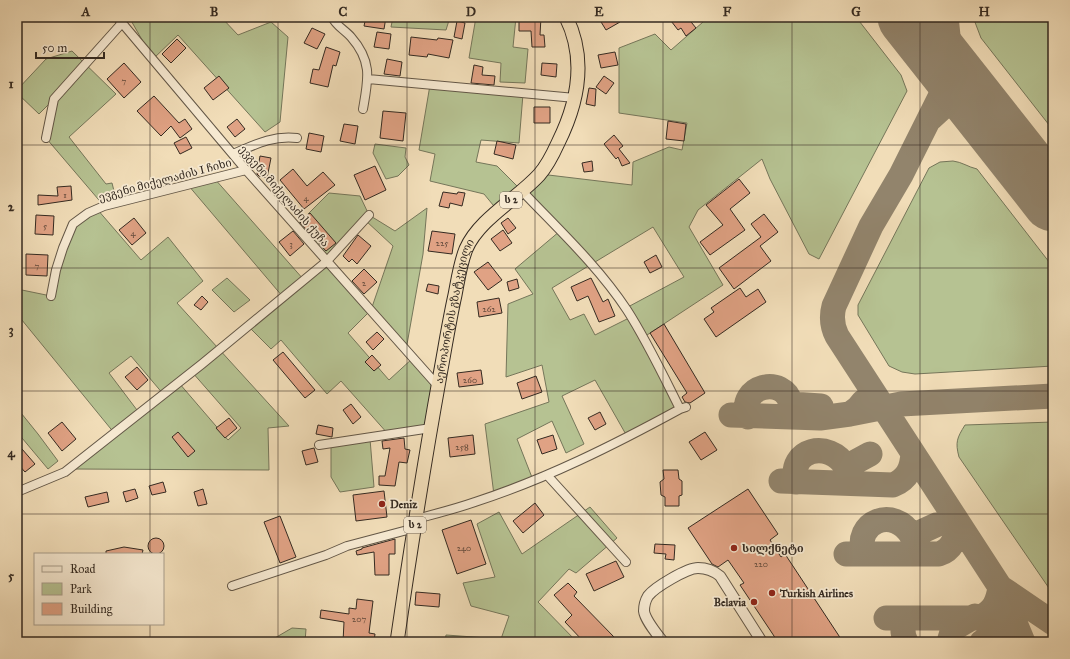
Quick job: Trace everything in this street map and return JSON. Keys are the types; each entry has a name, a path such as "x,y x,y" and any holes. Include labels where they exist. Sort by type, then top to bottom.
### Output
{"highway":[{"name":"აეროპორტის გზატკეცილი","path":"397,642 438,386 460,268 467,248 480,228 540,174 552,155 571,116 578,77 578,54 573,31 566,17"}],"street":[{"path":"332,17 334,21 353,39 367,67 368,80 363,109"},
{"path":"46,138 54,99 120,20"},
{"name":"ევგენი მიქელაძის ქუჩა","path":"120,20 246,170 438,386"},
{"path":"368,80 575,98"},
{"path":"233,154 257,143 274,138 297,138"},
{"name":"ევგენი მიქელაძის I ჩიხი","path":"51,296 61,255 74,224 88,213 104,206 246,170"},
{"path":"232,586 415,524 547,475 628,438 683,408 644,337 626,308 591,264 522,191"},
{"path":"17,492 65,472 202,364 327,261 369,215"},
{"path":"319,445 431,428"},
{"path":"547,475 626,562"},
{"path":"663,642 647,620 644,613 644,605 647,597 665,583 692,568 699,568 710,570 720,576 762,642"}],"green space":[{"path":"129,17 184,17 188,20 191,17 221,17 238,35 271,22 288,37 280,122 265,132 178,35 153,59"},
{"path":"393,17 450,17 446,30 391,27"},
{"path":"476,17 516,17 513,47 528,49 525,83 500,82 501,63 469,58"},
{"path":"698,17 856,17 901,75 907,91 819,259 809,254 770,179 762,159 698,210 689,227 723,285 644,337 680,409 628,438 595,380 562,396 584,444 566,453 552,421 517,439 533,480 494,495 485,424 549,402 542,365 506,377 508,304 533,294 515,269 560,231 522,191 540,174 632,185 633,162 669,147 682,150 687,123 619,113 619,48 655,34 671,50 703,22","holes":["653,227 684,277 626,308 631,317 595,335 584,314 570,320 552,288"]},
{"path":"973,17 1053,17 1053,130 981,38"},
{"path":"72,51 116,94 69,137 106,184 112,183 117,203 104,206 46,138 54,99 39,114 17,93 17,90 46,59"},
{"path":"430,85 523,94 519,143 481,140 476,162 497,166 522,191 498,211 484,194 430,181 435,154 419,150"},
{"path":"375,144 406,148 405,157 409,165 398,176 386,179 373,153"},
{"path":"953,161 977,169 1053,267 1053,366 915,374 902,372 889,366 858,315 858,305 929,168 940,162"},
{"path":"214,178 304,280 327,261 371,310 348,333 389,380 413,358 438,386 431,428 388,434 341,381 327,394 281,340 271,349 248,326 283,297 188,185"},
{"path":"329,193 360,196 369,215 395,231 427,208 423,254 406,350 371,310 393,246 365,220 327,261 296,226"},
{"path":"97,209 141,260 168,237 203,281 177,303 289,426 268,428 269,470 73,469 115,434 17,314 17,289 51,296 73,224","holes":["131,356 164,395 140,414 109,373","192,372 241,428 228,440 179,383"]},
{"path":"227,278 250,300 234,312 212,290"},
{"path":"17,408 58,461 48,469 17,432"},
{"path":"1053,422 1053,594 959,457 957,444 965,425"},
{"path":"370,439 374,487 340,492 331,477 331,445"},
{"path":"590,507 617,538 576,573 569,569 538,602 577,642 445,642 446,635 501,639 509,616 471,606 463,583 495,577 477,524 499,512 522,554"},
{"path":"292,628 306,629 305,642 268,642"}],"building":[{"path":"366,17 386,17 384,29 364,26"},
{"path":"519,17 541,17 540,35 544,35 545,47 532,47 531,31 519,31"},
{"path":"598,17 617,17 620,22 606,30"},
{"path":"668,17 687,17 696,28 686,36 681,28 678,30"},
{"path":"457,21 465,23 462,39 454,37"},
{"path":"312,28 325,34 317,49 304,43"},
{"path":"377,32 391,34 389,49 374,47"},
{"path":"411,37 453,40 449,58 428,54 427,57 409,55"},
{"path":"177,39 186,48 171,63 162,54"},
{"path":"326,47 340,52 336,66 333,65 328,87 310,83 313,69 319,70"},
{"path":"615,52 618,65 601,68 598,55"},
{"path":"387,59 402,62 400,76 384,74"},
{"path":"124,63 141,82 124,98 107,79"},
{"path":"542,63 557,64 556,77 541,75"},
{"path":"474,65 483,67 482,75 495,76 494,85 471,83"},
{"path":"219,76 229,88 213,100 204,88"},
{"path":"604,76 614,83 606,94 596,87"},
{"path":"589,88 596,89 595,106 586,104"},
{"path":"154,96 179,123 185,119 192,129 180,138 171,126 161,136 137,111"},
{"path":"534,107 550,107 550,123 534,123"},
{"path":"383,111 406,113 403,141 380,138"},
{"path":"237,119 245,129 235,137 227,127"},
{"path":"668,121 686,124 684,141 666,139"},
{"path":"344,124 358,126 355,144 340,141"},
{"path":"309,133 324,136 321,152 306,149"},
{"path":"614,135 623,146 619,149 630,163 622,166 618,157 616,159 604,144"},
{"path":"186,137 192,148 180,154 174,143"},
{"path":"497,141 516,145 513,159 494,154"},
{"path":"260,156 271,158 267,178 257,174"},
{"path":"592,161 593,171 584,172 582,163"},
{"path":"375,166 386,190 365,200 354,175"},
{"path":"293,169 307,186 323,172 335,185 304,209 280,180"},
{"path":"739,179 750,193 730,209 745,230 710,255 700,242 723,225 706,205"},
{"path":"71,186 72,200 38,205 38,195 58,196 57,187"},
{"path":"443,192 457,194 458,192 465,193 462,206 450,203 449,208 439,206"},
{"path":"310,213 336,243 326,251 301,224 300,221"},
{"path":"764,214 778,232 760,246 771,261 734,289 719,268 761,237 751,224"},
{"path":"36,215 54,216 53,235 35,234"},
{"path":"134,218 146,233 132,245 119,230"},
{"path":"508,218 516,228 508,234 501,223"},
{"path":"503,230 512,243 500,251 491,239"},
{"path":"293,231 304,244 290,256 279,242"},
{"path":"432,231 455,234 452,254 428,251"},
{"path":"358,235 371,246 357,264 352,259 349,262 343,256"},
{"path":"26,254 48,255 47,276 26,275"},
{"path":"656,255 662,267 650,273 644,262"},
{"path":"488,262 502,280 488,290 474,272"},
{"path":"364,269 377,282 364,294 352,281"},
{"path":"591,278 603,302 608,299 615,316 599,322 588,296 577,301 571,287"},
{"path":"517,279 519,288 509,291 507,282"},
{"path":"428,284 439,286 438,294 426,291"},
{"path":"740,288 746,297 758,289 766,302 716,337 704,319 714,312 711,308"},
{"path":"202,296 208,302 201,310 194,305"},
{"path":"499,298 502,313 479,317 477,302"},
{"path":"664,324 705,393 690,403 685,402 682,397 687,393 650,333"},
{"path":"377,332 384,339 373,350 366,342"},
{"path":"283,352 315,390 305,398 273,360"},
{"path":"372,355 381,365 374,371 365,362"},
{"path":"137,367 148,380 137,390 125,377"},
{"path":"481,370 483,384 459,387 457,373"},
{"path":"536,376 542,392 522,399 517,383"},
{"path":"351,404 361,417 353,424 343,410"},
{"path":"600,412 606,424 595,430 588,418"},
{"path":"229,418 237,428 225,438 216,428"},
{"path":"62,422 76,439 62,451 48,433"},
{"path":"318,425 333,428 332,437 316,434"},
{"path":"178,432 195,451 188,457 172,437"},
{"path":"705,432 717,450 701,460 689,442"},
{"path":"473,435 475,454 450,457 448,438"},
{"path":"553,435 557,449 542,454 537,440"},
{"path":"404,438 405,449 410,450 407,463 399,462 395,486 379,485 379,476 385,476 390,448 383,449 382,441"},
{"path":"314,448 318,462 306,465 302,451"},
{"path":"22,449 35,464 25,472 17,463 17,453"},
{"path":"663,470 678,470 679,479 682,481 682,495 679,496 679,506 665,506 665,497 661,495 660,482 664,479"},
{"path":"163,482 166,492 152,495 149,486"},
{"path":"135,489 138,498 126,502 123,492"},
{"path":"203,489 207,504 198,506 194,492"},
{"path":"748,489 778,534 770,540 781,557 785,554 843,642 778,642 740,585 744,583 728,560 718,567 712,564 688,528"},
{"path":"384,491 387,517 356,521 353,495"},
{"path":"107,492 109,502 88,507 85,497"},
{"path":"535,503 544,515 523,533 513,521"},
{"path":"280,516 296,557 280,563 264,522"},
{"path":"471,520 486,564 457,574 442,530"},
{"path":"153,538 159,538 164,543 164,549 160,553 152,553 148,549 148,543"},
{"path":"395,539 395,554 389,554 389,575 375,575 374,552 357,555 356,551 362,548"},
{"path":"655,544 675,545 674,560 665,559 666,554 654,553"},
{"path":"124,547 143,550 142,553 106,553 106,551"},
{"path":"616,561 624,577 594,591 586,574"},
{"path":"568,583 577,592 574,596 614,637 609,642 584,642 565,622 572,615 554,595"},
{"path":"416,592 440,594 439,607 415,605"},
{"path":"357,599 373,601 369,633 375,634 374,641 353,638 353,642 343,642 344,622 320,618 321,610 349,614 349,608 356,609"}],"taxiway":[{"path":"946,17 952,73 901,175 871,226 834,306 832,321 837,336 1000,587 1023,642"},
{"path":"931,118 943,107 956,103 970,104 979,109 997,130"},
{"path":"748,417 746,406 749,398 755,391 763,388 771,387 780,389 787,395 791,404 821,406"},
{"path":"850,414 901,404 1053,396"},
{"path":"731,415 820,418 850,414 863,402"},
{"path":"796,482 795,471 798,462 804,455 821,451 830,453 839,458 846,467 870,454"},
{"path":"781,481 893,485 898,483 906,476 912,463 913,453"},
{"path":"864,554 862,543 864,533 877,521 895,521 904,527 912,536 936,525"},
{"path":"846,554 939,554 948,549 954,541 957,521"},
{"path":"886,618 979,618 992,609 998,597 1000,587 1053,623"},
{"path":"982,642 1007,626 1010,613"},
{"path":"949,642 953,629 975,616"},
{"path":"904,618 903,630 906,642"}],"runway":[{"path":"908,17 1053,201"}],"place":[{"name":"Deniz","path":"382,504"},
{"name":"სილქნეტი","path":"734,548"},
{"name":"Turkish Airlines","path":"772,593"},
{"name":"Belavia","path":"754,602"}]}
